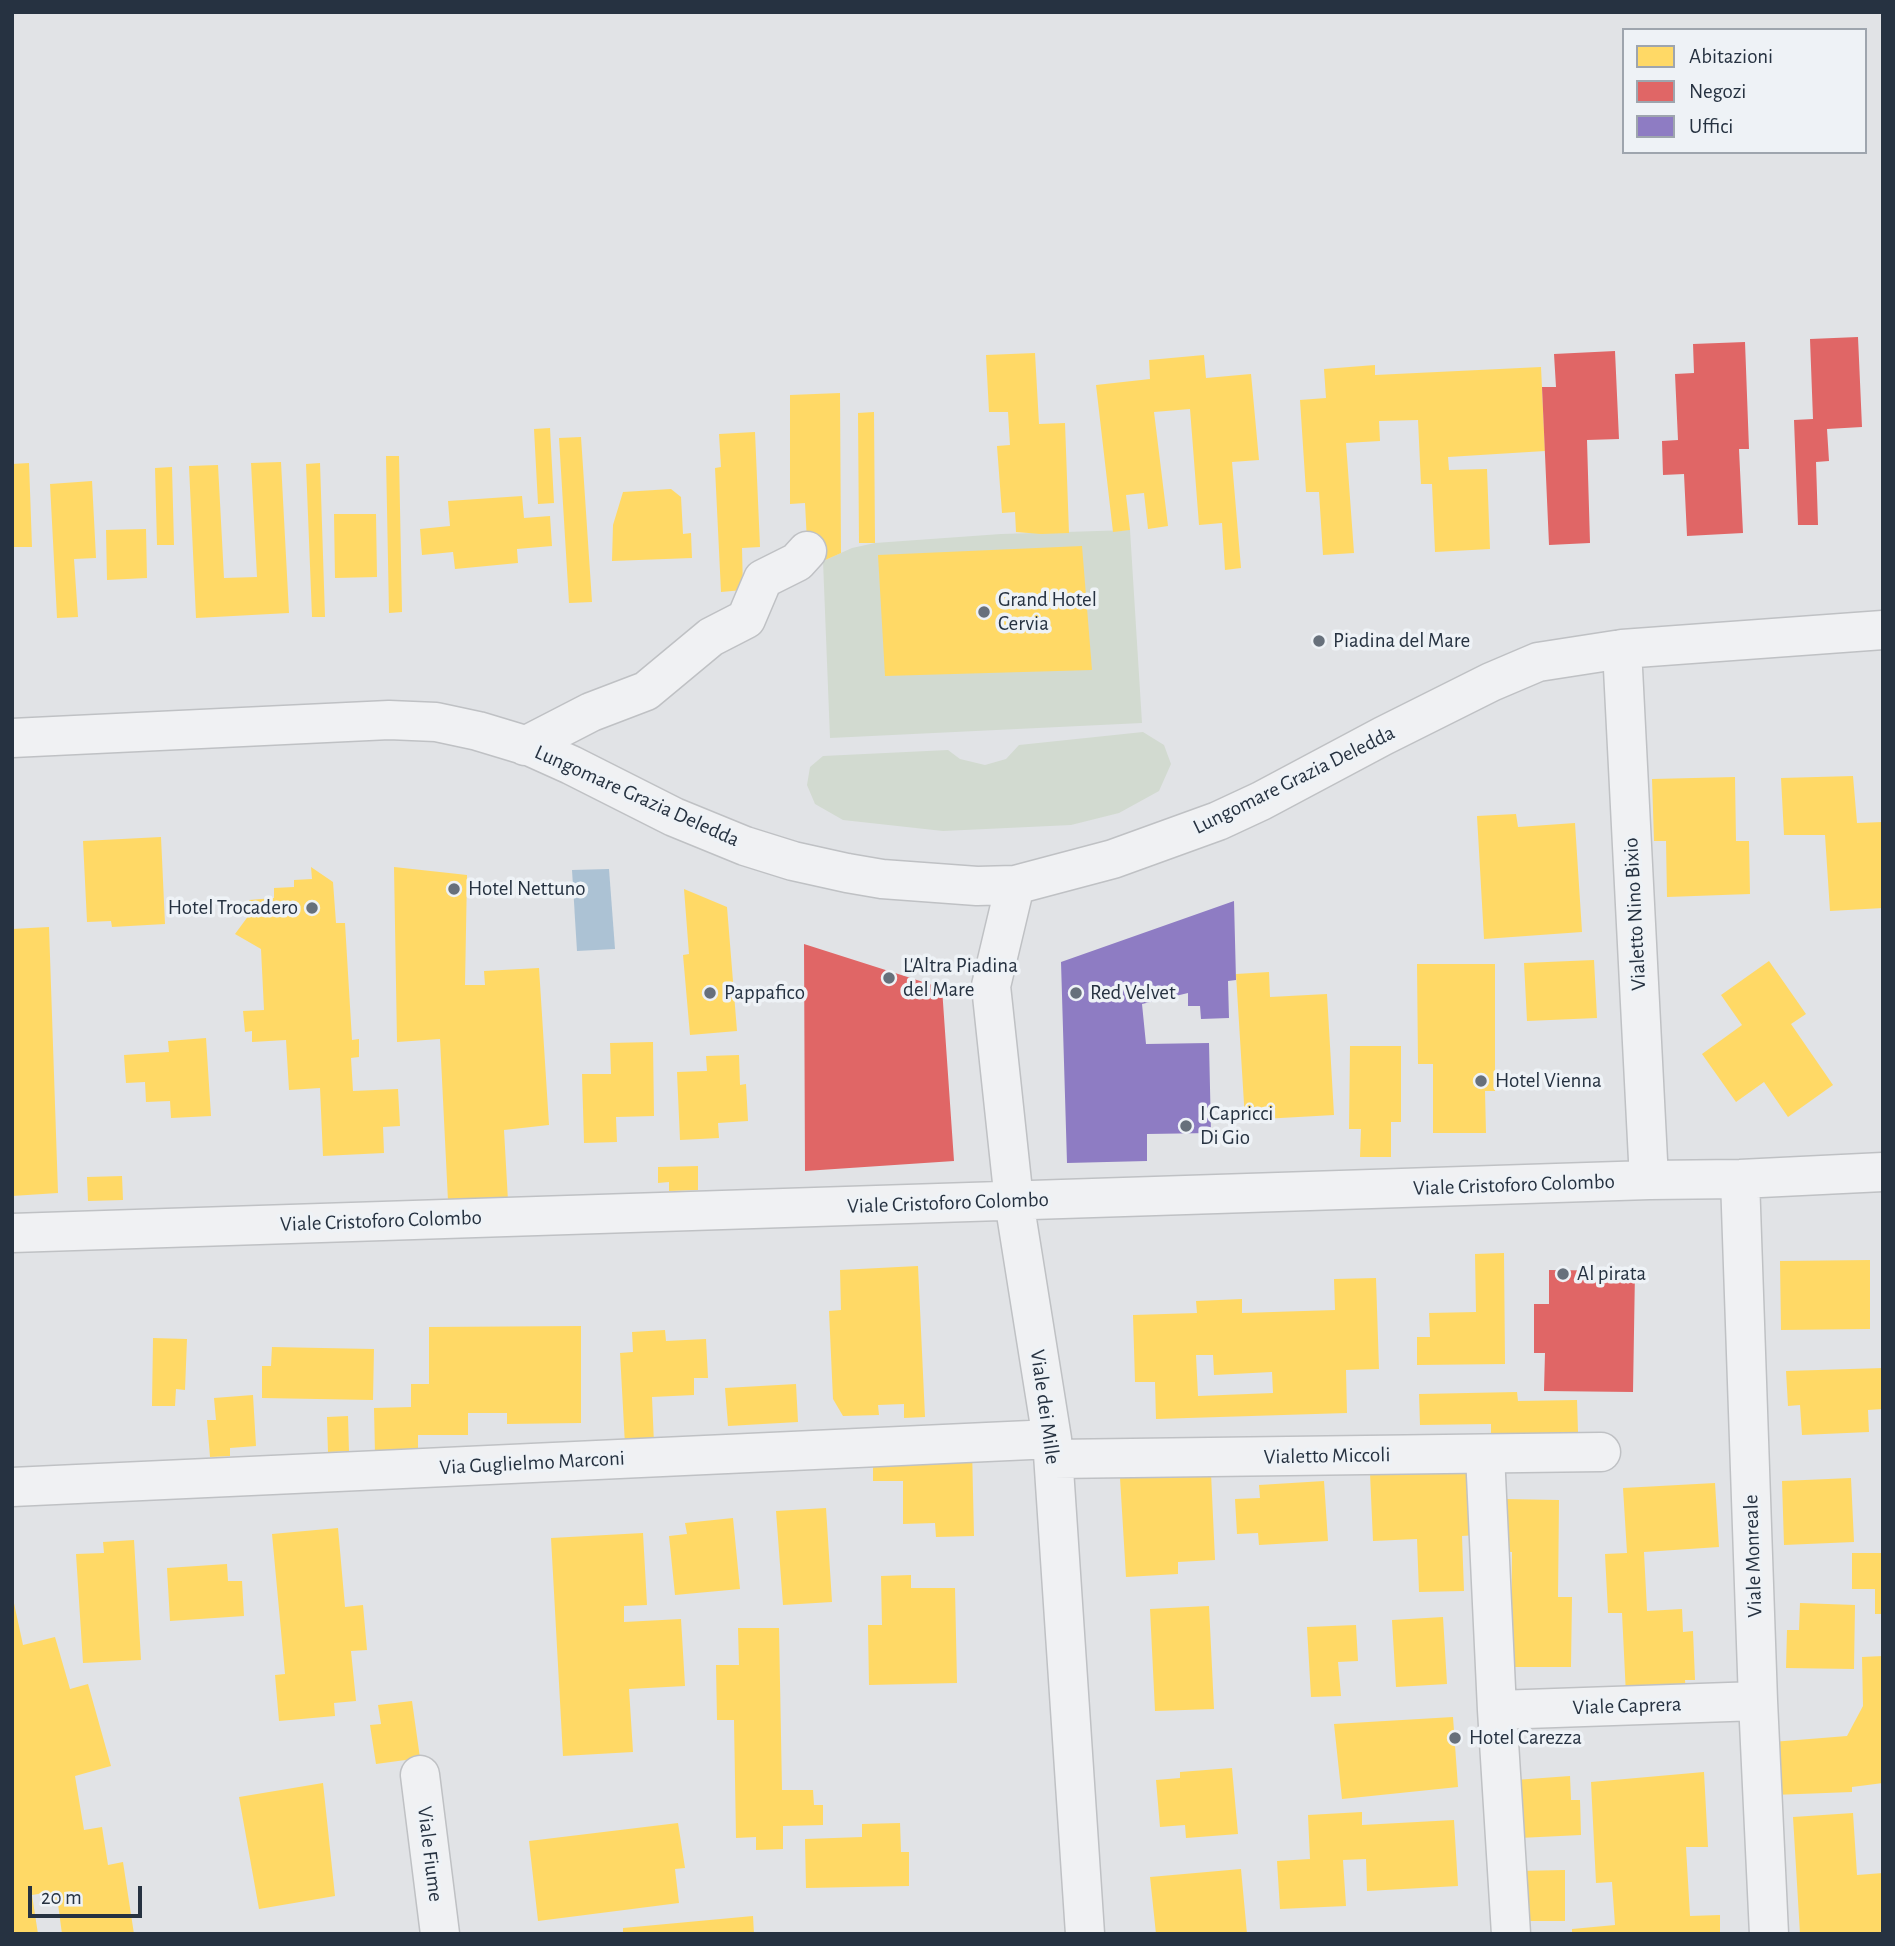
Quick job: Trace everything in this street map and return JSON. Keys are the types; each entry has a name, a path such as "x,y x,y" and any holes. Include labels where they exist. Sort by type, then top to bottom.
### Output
{"street":[{"path":"525,746 591,712 646,691 711,637 746,619 763,579 797,562 807,551"},
{"name":"Lungomare Grazia Deledda","path":"12,738 413,720 436,722 460,726 525,746 571,765 674,817 746,846 793,861 882,879 977,886 1016,885 1113,859 1218,821 1272,796 1383,736 1538,662 1622,649 1883,630"},
{"name":"Vialetto Nino Bixio","path":"1622,649 1649,1180"},
{"name":"Viale dei Mille","path":"1016,885 991,986 1014,1201 1053,1449 1085,1934"},
{"name":"Viale Cristoforo Colombo","path":"12,1233 1740,1179 1883,1172"},
{"name":"Viale Monreale","path":"1740,1179 1769,1934"},
{"name":"Vialetto Miccoli","path":"1053,1449 1485,1454 1601,1452"},
{"name":"Via Guglielmo Marconi","path":"12,1487 1053,1449"},
{"path":"1485,1454 1511,1934"},
{"name":"Viale Caprera","path":"1497,1710 1758,1701"},
{"name":"Viale Fiume","path":"419,1775 440,1934"}],"shaded area":[{"path":"1130,530 1142,723 830,738 823,561 852,548 875,543 1001,534"},
{"path":"1143,732 1164,745 1171,764 1159,791 1119,813 1071,825 943,831 843,820 815,804 807,785 810,767 823,756 948,750 960,759 985,765 1006,759 1019,745"}],"water":[{"path":"609,869 615,949 577,951 572,870"}],"building: Abitazioni":[{"path":"1035,353 1039,424 1065,423 1069,533 1016,532 1015,512 1002,513 997,446 1010,445 1008,412 989,412 986,355"},
{"path":"1204,355 1206,378 1251,374 1259,460 1232,462 1241,568 1225,570 1222,523 1199,525 1190,409 1154,412 1168,526 1148,529 1144,493 1126,495 1130,530 1113,532 1096,385 1150,379 1149,360"},
{"path":"1375,365 1375,375 1541,367 1545,451 1448,457 1449,470 1487,469 1490,549 1435,552 1432,484 1421,484 1418,420 1379,421 1380,441 1346,443 1354,553 1323,555 1319,492 1306,492 1300,400 1326,398 1324,369"},
{"path":"840,393 841,553 823,561 808,561 805,503 790,504 790,395"},
{"path":"874,412 875,543 859,543 858,413"},
{"path":"550,428 554,503 538,504 534,429"},
{"path":"755,432 760,547 742,548 743,590 721,592 715,468 721,467 719,434"},
{"path":"581,437 592,602 569,603 559,438"},
{"path":"386,456 399,456 402,612 389,613"},
{"path":"281,462 289,613 196,618 189,466 218,465 224,578 257,577 251,463"},
{"path":"29,463 32,547 12,547 12,464"},
{"path":"320,463 325,617 312,617 306,464"},
{"path":"172,467 174,545 157,545 155,468"},
{"path":"92,481 96,558 74,559 78,617 57,618 50,484"},
{"path":"671,489 681,497 683,534 691,533 692,558 612,561 613,525 623,492"},
{"path":"522,496 524,518 550,516 552,546 517,549 518,563 455,569 453,552 422,555 420,529 450,526 448,501"},
{"path":"334,514 376,514 377,577 335,578"},
{"path":"146,529 147,578 107,580 106,530"},
{"name":"Grand Hotel Cervia","path":"1082,546 1092,670 885,676 878,555"},
{"path":"1853,776 1857,823 1883,822 1883,908 1830,911 1825,835 1784,835 1781,778"},
{"path":"1735,777 1736,841 1749,841 1750,894 1667,897 1666,841 1654,841 1652,779"},
{"path":"1516,814 1518,827 1575,823 1582,932 1484,939 1477,816"},
{"path":"161,837 165,924 112,927 111,921 87,922 83,841"},
{"path":"311,867 333,882 336,923 345,923 352,1040 359,1039 359,1057 351,1058 353,1091 398,1089 400,1126 383,1127 384,1153 323,1156 320,1088 289,1090 286,1040 252,1042 252,1031 245,1032 243,1011 264,1010 261,949 235,934 249,915 249,900 274,898 274,888 294,887 294,880 312,879"},
{"path":"394,867 467,875 465,985 485,985 484,971 539,968 549,1125 504,1130 508,1201 448,1201 440,1039 397,1042"},
{"name":"Pappafico","path":"684,889 727,907 737,1031 690,1035 683,955 689,954"},
{"path":"49,927 58,1193 12,1196 12,929"},
{"path":"1594,960 1597,1018 1527,1021 1524,963"},
{"path":"1769,961 1806,1014 1791,1024 1833,1085 1788,1117 1764,1082 1736,1102 1702,1054 1742,1025 1721,995"},
{"path":"1417,964 1495,964 1495,1091 1485,1091 1486,1133 1433,1133 1433,1064 1418,1064"},
{"path":"1269,972 1270,997 1327,994 1334,1115 1245,1120 1236,974"},
{"path":"206,1038 211,1116 171,1118 170,1101 146,1102 145,1082 126,1083 124,1055 169,1052 168,1041"},
{"path":"653,1042 654,1116 616,1117 617,1142 584,1143 582,1074 611,1074 610,1043"},
{"path":"1350,1046 1401,1046 1401,1122 1391,1122 1391,1157 1360,1157 1361,1129 1349,1129"},
{"path":"739,1055 740,1085 746,1084 748,1121 718,1123 719,1138 680,1140 677,1072 707,1071 706,1056"},
{"path":"698,1166 698,1190 669,1191 669,1182 658,1183 658,1167"},
{"path":"122,1176 123,1200 88,1201 87,1177"},
{"path":"1504,1253 1505,1364 1417,1365 1417,1337 1430,1337 1429,1313 1476,1312 1475,1254"},
{"path":"1870,1260 1870,1329 1781,1330 1780,1261"},
{"path":"918,1266 925,1417 904,1418 904,1404 878,1405 879,1415 843,1416 833,1399 829,1311 841,1310 840,1270"},
{"path":"1376,1278 1379,1369 1346,1370 1347,1413 1156,1419 1155,1382 1135,1382 1133,1315 1197,1313 1196,1301 1242,1299 1242,1313 1335,1310 1334,1279","holes":["1196,1355 1213,1355 1214,1375 1272,1372 1273,1393 1198,1396"]},
{"path":"581,1326 581,1423 507,1424 507,1413 468,1413 468,1435 418,1435 418,1453 375,1454 374,1408 411,1407 411,1384 429,1384 429,1327"},
{"path":"665,1330 666,1341 706,1339 708,1378 694,1378 694,1395 652,1397 654,1444 625,1445 620,1353 633,1352 632,1332"},
{"path":"153,1338 187,1339 185,1390 176,1389 175,1406 152,1406"},
{"path":"272,1347 374,1349 373,1400 262,1398 262,1366 271,1366"},
{"path":"1883,1368 1883,1409 1868,1410 1869,1432 1802,1435 1800,1405 1788,1406 1786,1371"},
{"path":"796,1384 798,1422 728,1426 725,1388"},
{"path":"1517,1392 1518,1401 1577,1400 1578,1432 1491,1436 1491,1424 1420,1425 1419,1394"},
{"path":"253,1395 256,1446 230,1448 230,1456 210,1457 207,1420 216,1420 214,1398"},
{"path":"348,1416 349,1451 328,1452 327,1417"},
{"path":"972,1448 974,1536 936,1537 935,1523 903,1524 903,1481 873,1481 873,1450"},
{"path":"1472,1465 1477,1535 1462,1536 1464,1591 1419,1592 1417,1539 1373,1541 1370,1473"},
{"path":"1211,1473 1215,1560 1178,1562 1178,1574 1126,1577 1120,1478"},
{"path":"1851,1478 1854,1542 1784,1545 1782,1481"},
{"path":"1324,1481 1328,1541 1259,1545 1258,1533 1237,1534 1235,1499 1260,1498 1259,1485"},
{"path":"1715,1483 1719,1547 1644,1552 1647,1611 1682,1609 1683,1632 1693,1631 1695,1680 1685,1680 1686,1692 1626,1695 1622,1613 1608,1613 1605,1554 1627,1553 1623,1488"},
{"path":"1504,1499 1559,1500 1558,1597 1572,1597 1571,1667 1511,1667 1512,1552 1504,1552"},
{"path":"826,1508 832,1602 783,1605 776,1511"},
{"path":"733,1518 740,1589 675,1595 669,1536 687,1534 685,1523"},
{"path":"338,1528 345,1607 363,1605 367,1650 351,1651 356,1701 334,1703 335,1716 279,1721 275,1675 285,1674 272,1534"},
{"path":"643,1533 647,1605 624,1606 624,1622 681,1619 685,1686 629,1689 633,1752 563,1756 551,1538"},
{"path":"134,1540 141,1660 83,1663 76,1554 104,1553 103,1542"},
{"path":"1852,1553 1883,1553 1883,1614 1875,1614 1875,1589 1852,1589"},
{"path":"227,1564 228,1581 242,1581 244,1616 170,1621 167,1568"},
{"path":"911,1575 911,1588 955,1588 957,1683 869,1685 868,1625 882,1625 881,1576"},
{"path":"12,1594 23,1645 55,1637 70,1689 88,1684 111,1766 75,1776 84,1830 102,1827 108,1865 123,1862 134,1934 62,1934 58,1904 52,1905 50,1892 32,1895 38,1934 12,1934"},
{"path":"1800,1603 1855,1605 1854,1669 1786,1668 1787,1630 1799,1630"},
{"path":"1209,1606 1214,1709 1155,1711 1150,1609"},
{"path":"1443,1617 1447,1684 1396,1687 1392,1620"},
{"path":"1356,1625 1358,1661 1338,1662 1341,1696 1311,1697 1307,1627"},
{"path":"738,1628 779,1628 782,1790 813,1790 814,1805 823,1805 823,1825 783,1826 783,1849 756,1850 756,1837 736,1838 734,1720 717,1720 716,1665 739,1665"},
{"path":"1883,1656 1883,1783 1852,1787 1852,1792 1773,1795 1772,1742 1847,1736 1863,1706 1862,1657"},
{"path":"412,1701 420,1758 376,1764 370,1725 381,1724 378,1705"},
{"path":"1453,1717 1458,1787 1342,1799 1334,1724"},
{"path":"1232,1768 1238,1834 1186,1838 1185,1825 1160,1827 1156,1780 1180,1778 1180,1772"},
{"path":"1704,1772 1708,1847 1686,1847 1690,1916 1720,1915 1720,1934 1572,1934 1572,1929 1615,1925 1612,1882 1596,1883 1591,1782"},
{"path":"1570,1776 1571,1800 1580,1800 1581,1835 1519,1838 1515,1780"},
{"path":"323,1783 335,1896 259,1909 239,1797"},
{"path":"1362,1812 1362,1825 1454,1820 1458,1886 1367,1891 1366,1859 1343,1860 1346,1906 1280,1909 1277,1861 1310,1859 1308,1815"},
{"path":"1853,1813 1857,1875 1883,1873 1883,1934 1800,1934 1793,1817"},
{"path":"678,1823 685,1868 675,1869 679,1903 538,1921 529,1841"},
{"path":"900,1823 901,1852 909,1852 909,1886 806,1888 805,1839 862,1837 862,1824"},
{"path":"1241,1869 1247,1934 1156,1934 1150,1877"},
{"path":"1565,1870 1565,1921 1518,1921 1517,1871"},
{"path":"753,1916 754,1934 623,1934 623,1928"}],"building: Negozi":[{"path":"1858,337 1862,427 1827,429 1829,461 1816,462 1818,525 1798,525 1794,420 1813,419 1810,339"},
{"path":"1745,342 1749,449 1739,449 1743,533 1687,536 1684,474 1663,475 1662,441 1678,440 1675,374 1694,373 1693,344"},
{"path":"1615,351 1619,439 1587,440 1590,543 1549,545 1542,387 1556,387 1554,354"},
{"path":"804,944 942,988 954,1161 805,1171"},
{"path":"1549,1270 1635,1271 1633,1392 1544,1391 1545,1353 1534,1353 1534,1304 1549,1304"}],"building: Uffici":[{"path":"1234,901 1236,980 1228,981 1229,1018 1201,1019 1200,1006 1188,1006 1188,993 1142,1004 1146,1044 1209,1043 1211,1133 1147,1134 1147,1161 1067,1163 1061,962"}],"place":[{"name":"Grand Hotel Cervia","path":"984,612"},
{"name":"Piadina del Mare","path":"1319,641"},
{"name":"Hotel Nettuno","path":"454,889"},
{"name":"Hotel Trocadero","path":"312,908"},
{"name":"L'Altra Piadina del Mare","path":"889,978"},
{"name":"Pappafico","path":"710,993"},
{"name":"Red Velvet","path":"1076,993"},
{"name":"Hotel Vienna","path":"1481,1081"},
{"name":"I Capricci Di Gio","path":"1186,1126"},
{"name":"Al pirata","path":"1563,1274"},
{"name":"Hotel Carezza","path":"1455,1738"}]}
